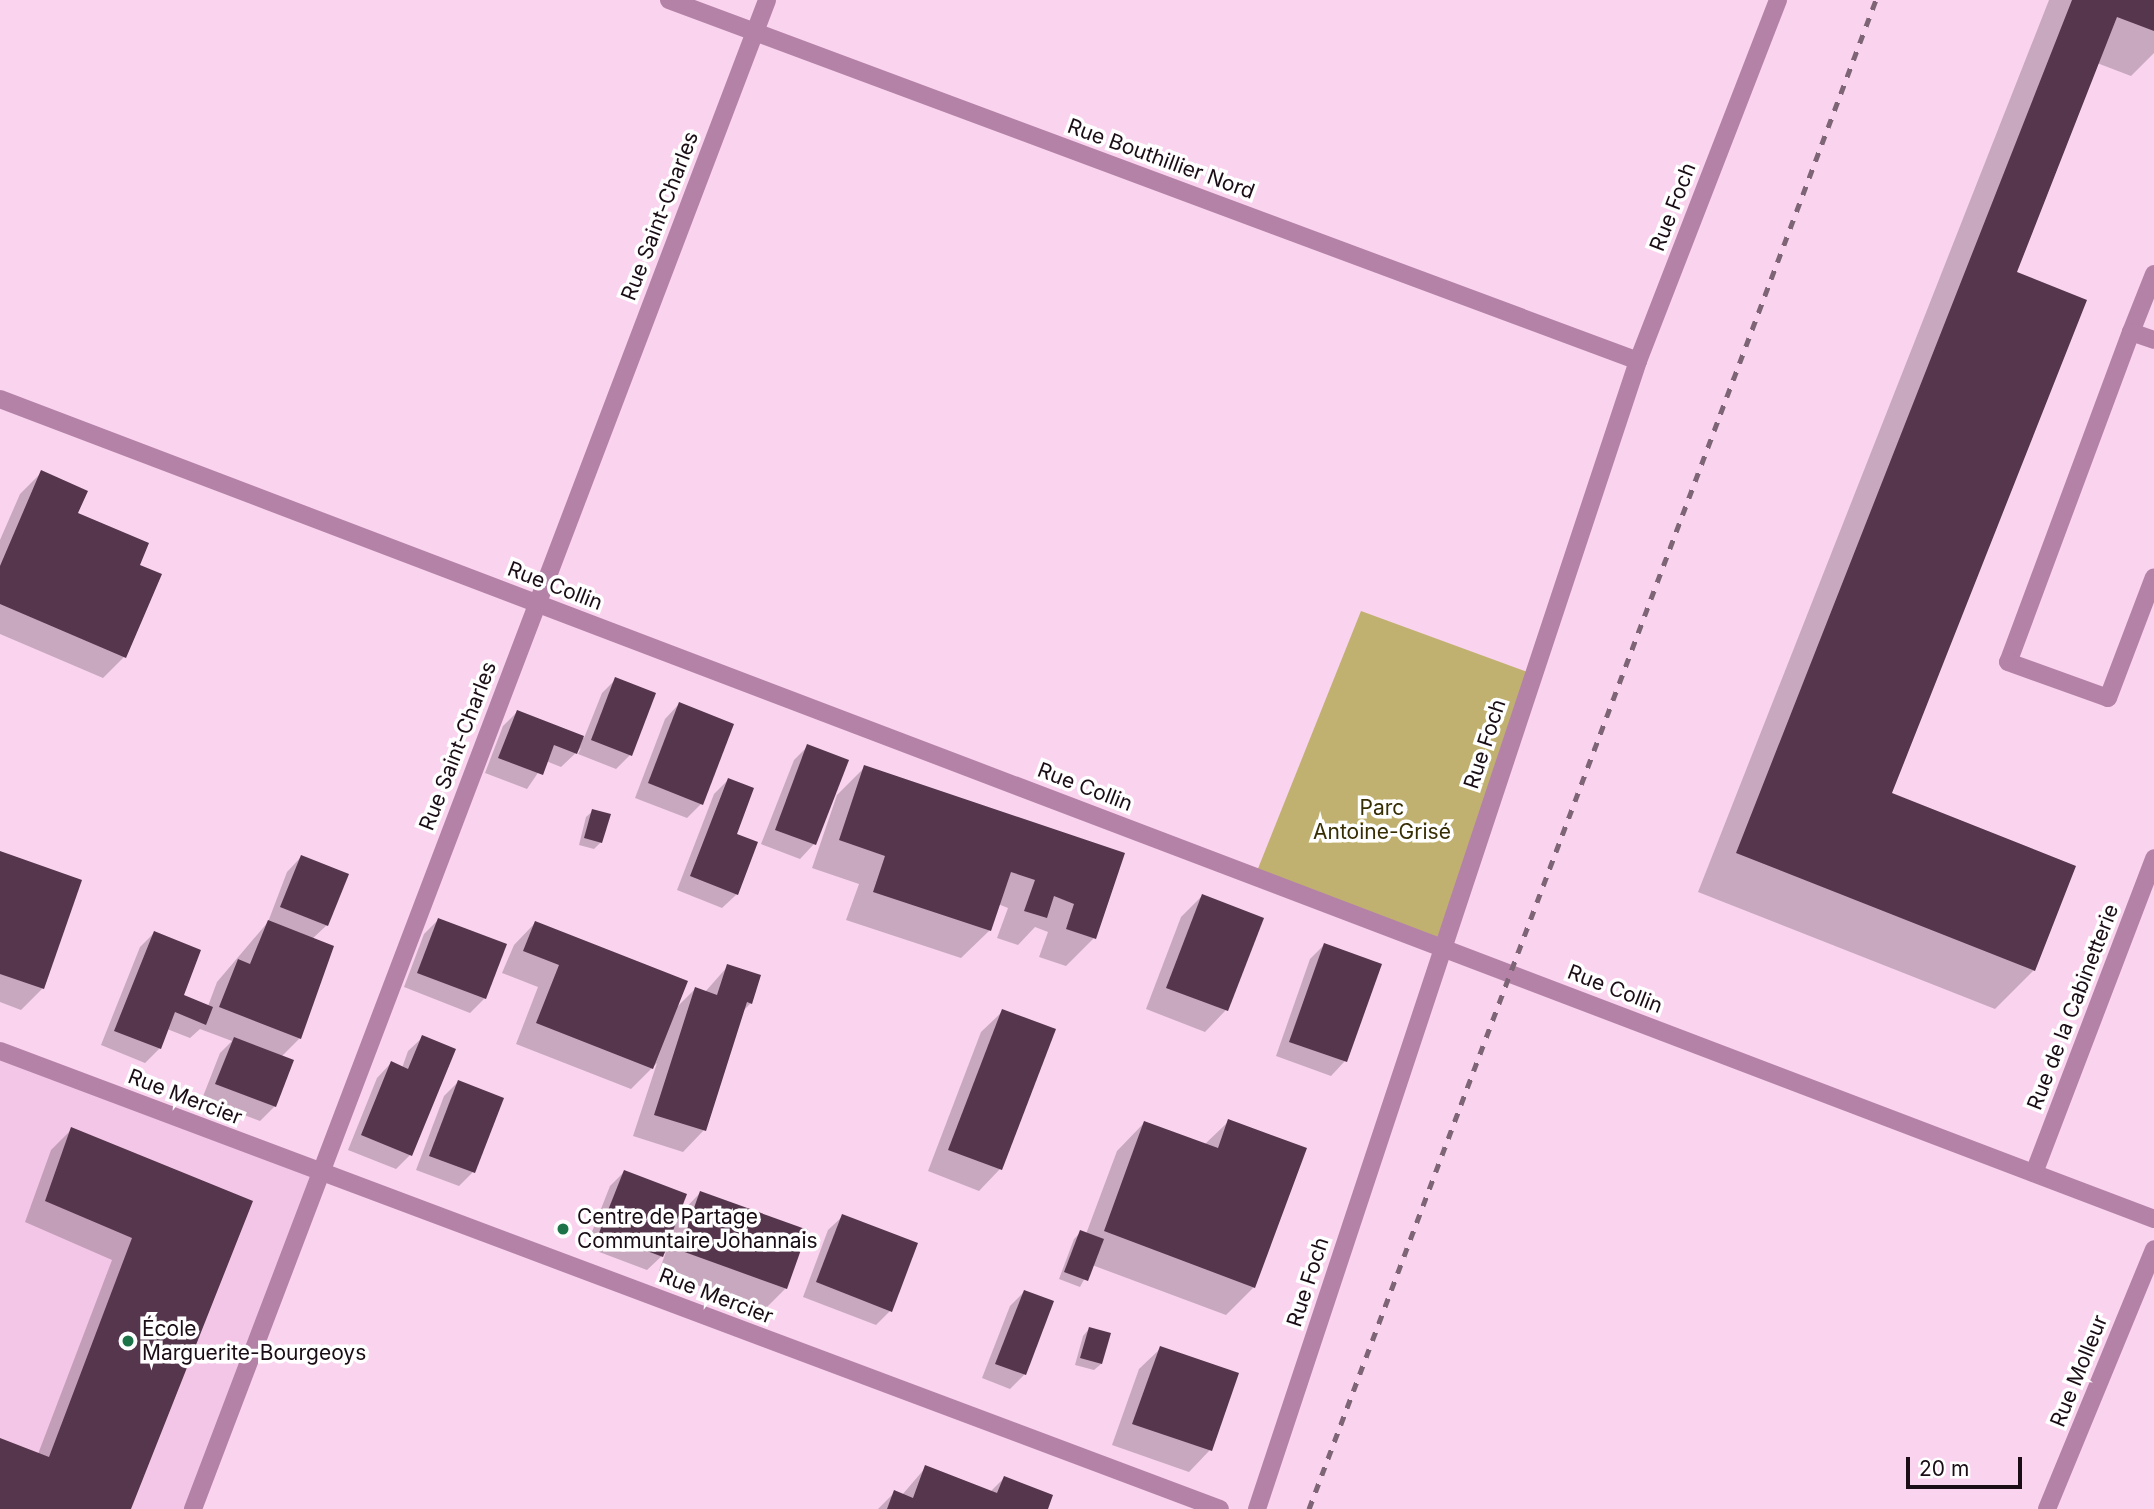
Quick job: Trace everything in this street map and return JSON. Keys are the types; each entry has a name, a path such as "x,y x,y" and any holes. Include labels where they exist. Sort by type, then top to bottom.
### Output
{"street":[{"name":"Rue Bouthillier Nord","path":"668,0 1638,361"},
{"name":"Rue Saint-Charles","path":"193,1509 767,0"},
{"name":"Rue Foch","path":"1257,1509 1441,947 1638,361 1778,0"},
{"path":"2154,274 2008,662 2108,698 2154,577"},
{"path":"2131,332 2154,340"},
{"name":"Rue Collin","path":"0,399 2154,1219"},
{"name":"Rue de la Cabinetterie","path":"2034,1173 2154,858"},
{"name":"Rue Mercier","path":"0,1051 1220,1509"},
{"name":"Rue Molleur","path":"2047,1509 2154,1249"}],"shaded area":[{"name":"École Marguerite-Bourgeoys","path":"0,1051 321,1172 193,1509 0,1509"}],"green space":[{"name":"Parc Antoine-Grisé","path":"1361,611 1533,674 1441,947 1255,876"}],"building":[{"path":"2072,0 2154,0 2154,31 2117,17 2017,272 2087,300 1892,793 2076,866 2035,971 1736,853"},
{"path":"41,470 88,491 78,513 149,543 140,565 162,574 126,658 0,604 0,566"},
{"path":"615,677 656,693 632,756 591,740"},
{"path":"679,702 734,724 703,805 648,783"},
{"path":"517,710 584,736 577,754 554,745 543,775 498,758"},
{"path":"807,744 849,760 816,845 775,830"},
{"path":"864,765 1125,853 1096,939 1066,929 1074,904 1054,896 1047,918 1024,911 1035,880 1011,872 991,931 873,892 885,856 839,840"},
{"path":"728,778 754,788 737,834 758,842 738,895 690,876"},
{"path":"592,809 611,814 602,843 584,838"},
{"path":"0,851 82,880 44,989 0,974"},
{"path":"301,855 349,874 328,926 280,907"},
{"path":"1202,894 1264,918 1228,1011 1166,988"},
{"path":"438,918 507,944 486,999 417,973"},
{"path":"268,920 334,946 301,1039 219,1007 238,959 250,964"},
{"path":"535,921 688,981 653,1069 536,1023 559,965 523,951"},
{"path":"154,931 201,950 184,995 213,1007 206,1025 175,1012 161,1049 114,1031"},
{"path":"1324,943 1382,964 1347,1062 1289,1042"},
{"path":"727,964 761,975 752,1004 747,1002 706,1131 654,1115 695,987 717,995"},
{"path":"1002,1009 1056,1029 1002,1170 948,1150"},
{"path":"422,1035 456,1049 412,1156 361,1135 391,1061 408,1069"},
{"path":"234,1037 294,1060 276,1107 215,1084"},
{"path":"458,1080 504,1098 475,1173 429,1156"},
{"path":"1228,1119 1307,1148 1255,1288 1104,1231 1144,1121 1218,1148"},
{"path":"71,1127 253,1201 131,1509 0,1509 0,1438 49,1457 132,1238 45,1201"},
{"path":"624,1170 687,1194 663,1257 599,1233"},
{"path":"700,1191 808,1230 787,1289 679,1250"},
{"path":"842,1214 918,1243 892,1312 816,1282"},
{"path":"1080,1230 1104,1239 1088,1281 1064,1272"},
{"path":"1024,1290 1054,1301 1026,1375 995,1364"},
{"path":"1089,1327 1111,1333 1102,1364 1080,1358"},
{"path":"1160,1346 1239,1373 1212,1451 1132,1424"},
{"path":"925,1465 997,1493 1004,1476 1053,1495 1048,1509 887,1509 894,1490 913,1498"}],"railway":[{"path":"1309,1509 1876,0"}],"place":[{"name":"Centre de Partage Communtaire Johannais","path":"563,1229"},
{"name":"École Marguerite-Bourgeoys","path":"128,1341"}]}
